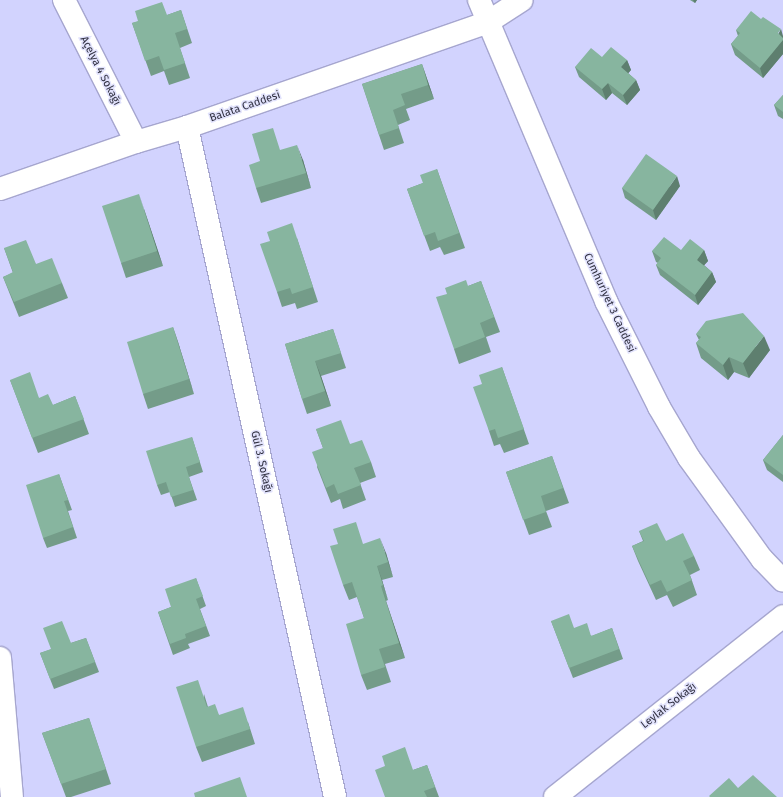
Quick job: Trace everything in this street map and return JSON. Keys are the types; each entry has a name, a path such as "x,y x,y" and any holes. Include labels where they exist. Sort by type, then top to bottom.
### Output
{"street":[{"name":"Açelya 4 Sokağı","path":"64,0 136,142"},
{"name":"Cumhuriyet 3 Caddesi","path":"479,0 606,301 659,407 702,476 762,559 783,581"},
{"name":"Balata Caddesi","path":"0,189 136,142 187,127 488,22 522,0"},
{"name":"Gül 3. Sokağı","path":"187,127 335,797"},
{"name":"Leylak Sokağı","path":"555,797 783,616"},
{"path":"0,658 12,797"}],"building":[{"path":"162,2 167,15 181,10 187,29 175,33 185,63 164,70 159,56 145,61 132,23 138,21 135,11"},
{"path":"751,11 761,19 763,17 781,29 778,33 783,38 783,40 760,68 731,44 740,33 736,30"},
{"path":"611,47 627,60 621,67 636,80 623,95 608,83 602,89 575,67 591,48 602,57"},
{"path":"422,64 428,85 401,94 405,105 393,110 399,128 379,135 362,84"},
{"path":"783,95 783,112 774,105"},
{"path":"273,128 280,150 297,145 306,173 256,188 249,165 260,161 252,134"},
{"path":"646,154 677,176 653,210 622,188"},
{"path":"437,169 459,233 438,241 435,232 424,236 407,189 423,183 420,175"},
{"path":"139,194 157,251 121,263 102,206"},
{"path":"292,223 313,287 292,294 290,288 277,292 260,244 270,241 267,232"},
{"path":"664,237 681,250 690,239 704,250 697,260 712,272 695,295 656,265 661,258 652,251"},
{"path":"26,240 36,264 52,258 62,283 14,302 3,277 13,272 4,248"},
{"path":"466,280 468,286 481,281 494,317 480,323 485,337 454,349 436,297 447,294 445,288"},
{"path":"743,313 764,336 743,363 729,357 723,365 696,343 701,337 696,334 706,321"},
{"path":"173,327 189,379 143,394 127,342"},
{"path":"333,329 341,353 315,361 325,391 302,399 285,344"},
{"path":"502,367 524,429 498,438 495,429 489,431 473,387 482,384 479,375"},
{"path":"30,372 39,398 48,394 53,405 75,396 84,419 32,438 10,380"},
{"path":"341,420 350,444 362,440 371,462 354,468 361,485 338,494 334,484 326,488 312,452 323,448 316,429"},
{"path":"783,435 783,475 763,460"},
{"path":"192,437 200,462 186,467 193,490 171,497 166,482 157,485 146,451"},
{"path":"552,456 563,488 541,496 546,512 523,520 506,472"},
{"path":"59,474 68,500 64,501 73,527 43,538 26,485"},
{"path":"356,522 363,544 380,538 388,562 377,566 383,585 381,586 399,643 379,649 385,667 361,675 346,624 364,618 352,582 343,585 330,546 338,544 333,529"},
{"path":"657,523 666,541 683,533 694,556 683,561 692,580 667,592 661,580 650,585 632,546 644,541 639,531"},
{"path":"196,578 203,596 196,599 206,626 185,634 186,638 170,644 158,612 171,607 165,589"},
{"path":"569,614 574,628 587,623 591,636 612,628 619,649 569,668 551,621"},
{"path":"62,621 71,643 86,638 95,662 50,679 40,653 51,649 43,628"},
{"path":"198,680 207,707 215,704 219,715 243,707 250,729 196,747 176,687"},
{"path":"89,718 106,769 61,784 42,733"},
{"path":"405,747 413,770 427,765 435,787 424,791 427,797 385,797 375,770 385,766 382,756"},
{"path":"753,775 777,797 709,796 729,778 738,788"},
{"path":"240,777 247,797 195,797 194,793"}]}
